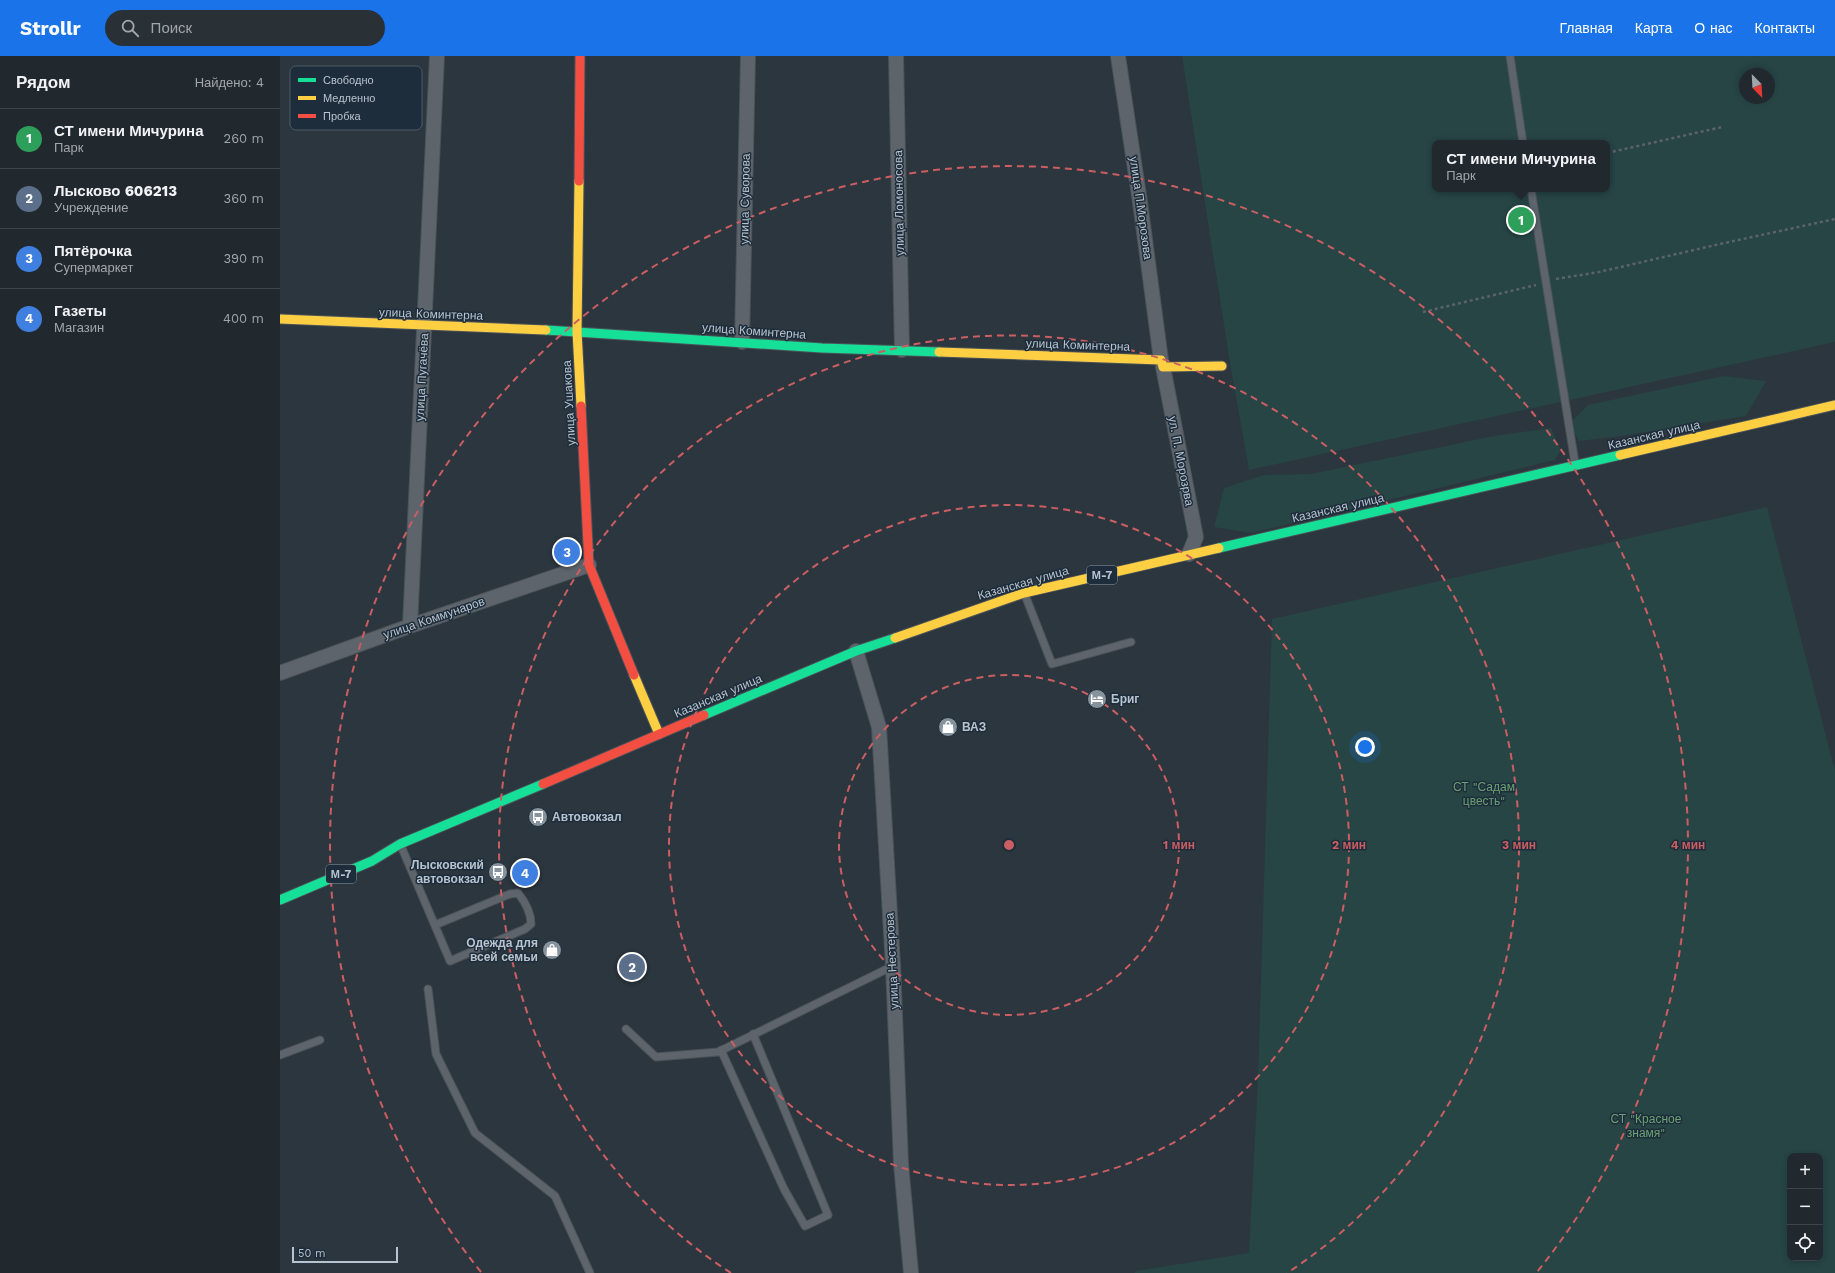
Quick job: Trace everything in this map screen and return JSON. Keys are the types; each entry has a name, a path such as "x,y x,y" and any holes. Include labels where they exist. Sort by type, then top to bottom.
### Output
{"main road":[{"name":"улица Ушакова","path":"580,56 577,331 589,565 659,734"},
{"name":"улица Коминтерна","path":"280,319 577,331 822,348 902,350 1222,366"},
{"name":"Казанская улица","path":"280,900 372,862 400,844 856,651 1024,593 1835,406"}],"street":[{"name":"улица Пугачёва","path":"410,626 437,56"},
{"name":"улица Суворова","path":"742,342 748,56"},
{"name":"улица Ломоносова","path":"896,56 902,350"},
{"name":"улица П.Морозова","path":"1118,56 1162,364"},
{"name":"ул. П. Морозрва","path":"1162,364 1196,537 1189,554"},
{"name":"улица Коммунаров","path":"280,673 410,626 589,565"},
{"name":"улица Нестерова","path":"856,651 879,727 893,966 900,1164 911,1273"}],"lane":[{"path":"1510,56 1523,140"},
{"path":"1531,192 1575,465"},
{"path":"1024,593 1052,664 1131,642"},
{"path":"400,844 450,960 525,929 531,924 531,915 525,901 518,893 510,894 435,925"},
{"path":"626,1029 656,1057 718,1052 893,966"},
{"path":"428,989 436,1054 475,1133 554,1196 590,1273"},
{"path":"721,1050 784,1189 805,1226 828,1215 753,1034"},
{"path":"280,1054 320,1040"}],"path":[{"path":"1610,152 1722,127"},
{"path":"1423,312 1536,285 1546,280 1599,272 1835,219"}],"green space":[{"path":"1182,56 1835,56 1835,342 1249,470 1230,363"},
{"path":"1723,376 1766,381 1746,416 1621,436 1579,441 1570,423 1588,405"},
{"path":"1551,428 1561,450 1555,460 1251,533 1214,527 1224,488 1264,475 1311,474 1494,436"},
{"name":"СТ \"Садам цвесть\"","path":"1767,507 1835,771 1835,1273 1135,1273 1135,1271 1249,1253 1258,1079 1272,619"}],"traffic: fast":[{"path":"546,330 822,348 939,352"},
{"path":"1219,548 1620,455"},
{"path":"704,715 856,651 895,638"},
{"path":"280,900 372,861 400,844 543,784"}],"traffic: slow":[{"path":"579,181 577,331 581,406"},
{"path":"280,319 546,330"},
{"path":"939,352 1161,360 1163,367 1222,366"},
{"path":"1620,455 1835,405"},
{"path":"895,638 1024,593 1219,548"},
{"path":"634,675 659,734"}],"traffic: jam":[{"path":"579,181 580,56"},
{"path":"581,406 589,565 634,675"},
{"path":"543,784 704,715"}],"place":[{"name":"СТ имени Мичурина","path":"1521,220"},
{"name":"Пятёрочка","path":"567,552"},
{"name":"Бриг","path":"1097,699"},
{"name":"ВАЗ","path":"948,727"},
{"name":"Автовокзал","path":"538,817"},
{"name":"Лысковский автовокзал","path":"498,872"},
{"name":"Газеты","path":"525,873"},
{"name":"Одежда для всей семьи","path":"552,950"},
{"name":"Лысково 606213","path":"632,967"}],"park label":[{"name":"СТ \"Красное знамя\"","path":"1646,1126"}]}
